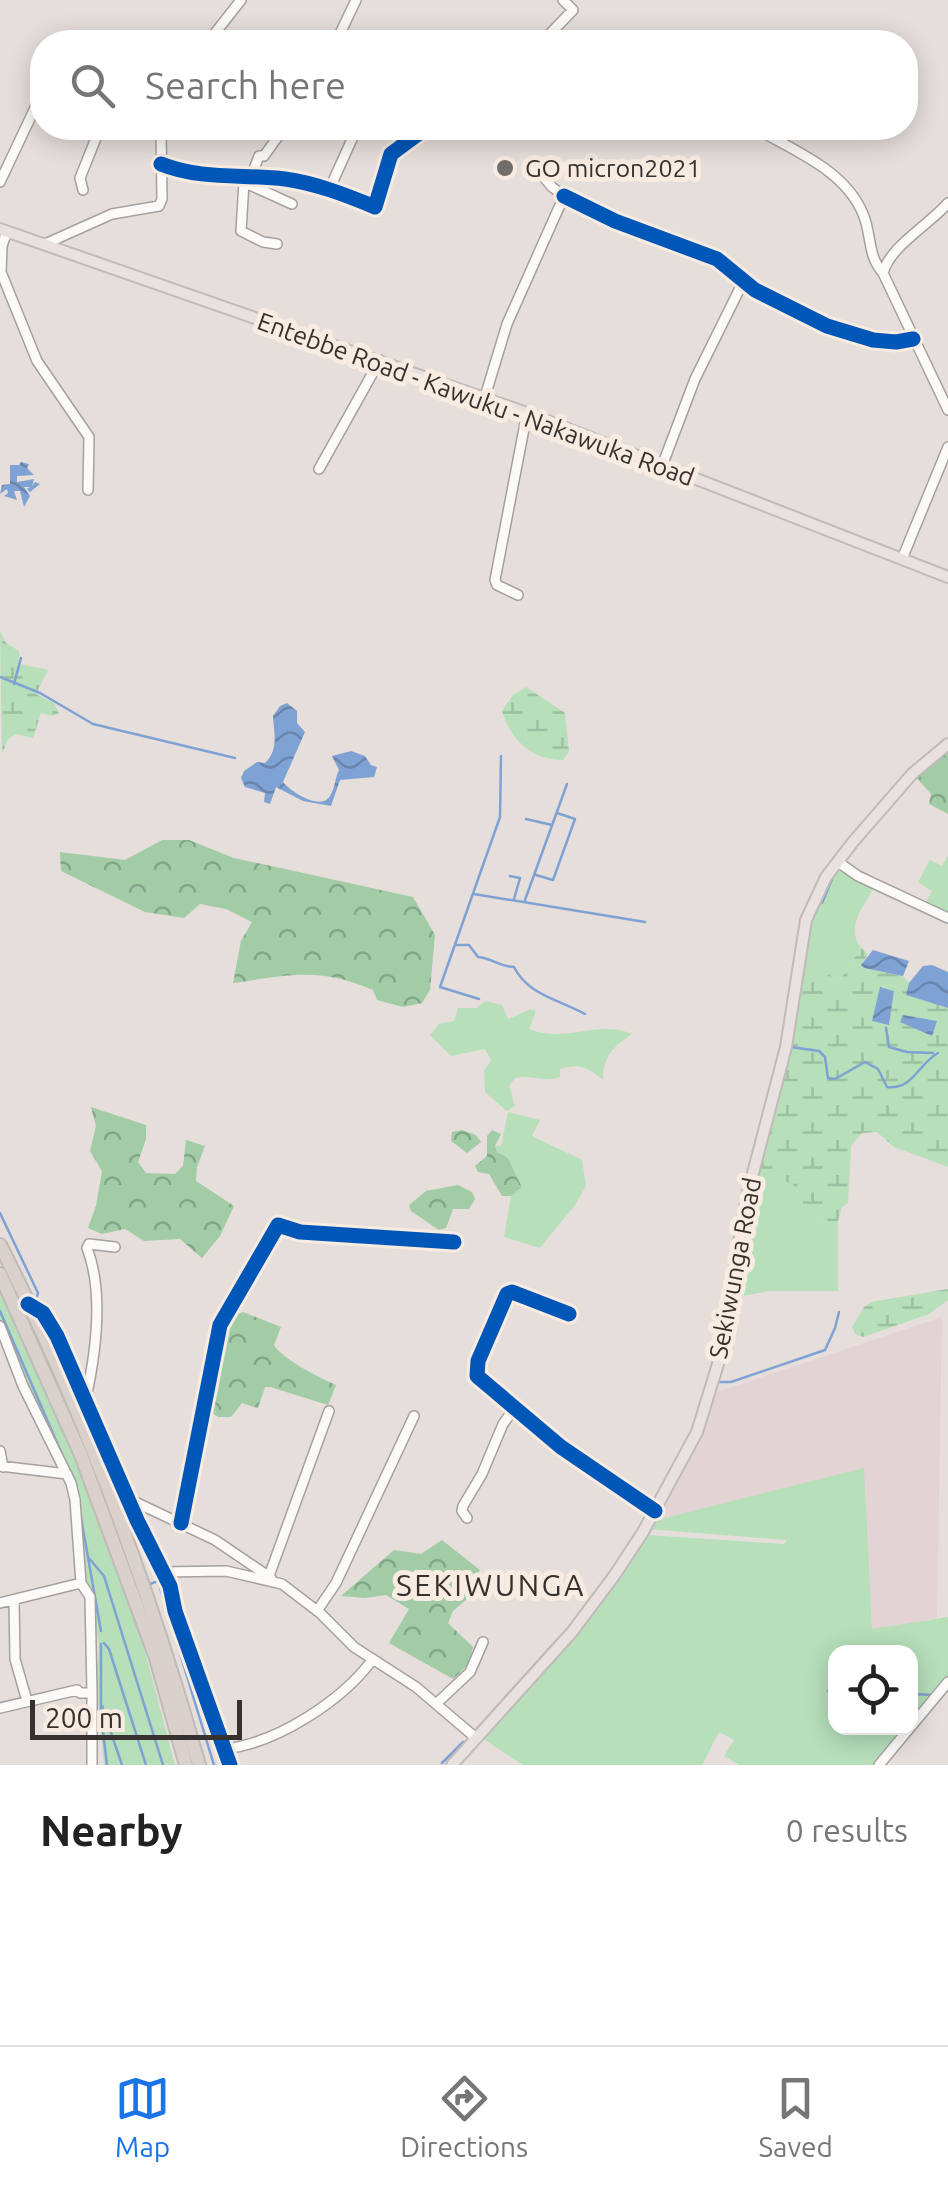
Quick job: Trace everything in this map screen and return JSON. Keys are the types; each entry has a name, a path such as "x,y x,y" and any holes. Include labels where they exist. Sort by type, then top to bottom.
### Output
{"highway":[{"path":"0,1245 90,1448 160,1635 199,1765"},
{"path":"0,1274 81,1454 151,1646 186,1765"}],"main road":[{"name":"Entebbe Road - Kawuku - Nakawuka Road","path":"4,230 527,413 948,577"},
{"name":"Sekiwunga Road","path":"449,1765 572,1632 630,1554 687,1453 708,1401 722,1346 747,1196 786,1047 806,920 826,877 838,862 912,774 948,744"}],"street":[{"path":"217,30 241,0"},
{"path":"342,30 356,0"},
{"path":"556,30 573,10 563,0"},
{"path":"0,182 30,118"},
{"path":"83,190 80,178 95,140"},
{"path":"46,244 112,214 159,206 160,140"},
{"path":"275,140 243,179 241,231 277,244"},
{"path":"329,190 352,140"},
{"path":"161,164 243,179 284,179 375,207 391,154 410,140"},
{"path":"775,140 839,178 854,196 865,218 871,254 948,410"},
{"path":"537,168 564,196 615,221 717,259 743,282 827,326 873,340 913,339"},
{"path":"243,179 292,204"},
{"path":"484,400 507,324 564,196"},
{"path":"883,272 894,252 934,220 948,203"},
{"path":"4,230 1,272 37,360 89,437 88,490"},
{"path":"662,466 695,379 743,282"},
{"path":"319,469 380,360"},
{"path":"518,595 496,585 496,580 527,413"},
{"path":"902,558 948,447"},
{"path":"838,862 858,876 948,918"},
{"path":"182,1523 220,1326 278,1224 300,1232 454,1242"},
{"path":"85,1399 94,1352 96,1302 87,1248 89,1244 114,1247"},
{"path":"568,1314 512,1292 503,1300 491,1327 476,1366 477,1376 561,1448 655,1510"},
{"path":"28,1304 46,1317 170,1586 175,1611 230,1765"},
{"path":"0,1326 75,1500 81,1583 90,1596 92,1765"},
{"path":"268,1576 329,1411"},
{"path":"467,1518 463,1506 482,1474 502,1424 514,1412 528,1417"},
{"path":"317,1611 336,1583 414,1416"},
{"path":"0,1451 2,1467 67,1474"},
{"path":"129,1499 226,1546 282,1584 354,1646 436,1704 476,1738"},
{"path":"163,1572 226,1571 282,1584"},
{"path":"0,1603 81,1583"},
{"path":"14,1600 15,1658 27,1701"},
{"path":"436,1704 470,1672 484,1642"},
{"path":"225,1749 268,1740 345,1688 373,1659"},
{"path":"880,1765 948,1682"},
{"path":"0,1708 77,1690 92,1693"}],"shaded area":[{"path":"942,1317 937,1618 872,1630 863,1469 653,1521 714,1393"}],"green space":[{"path":"0,631 6,643 19,651 20,664 48,670 36,694 54,703 59,713 41,713 33,738 16,734 8,739 2,754"},
{"path":"526,687 565,713 569,752 563,760 532,752 517,739 506,721 502,711 513,695"},
{"path":"948,749 948,814 929,804 931,794 915,776"},
{"path":"162,840 189,840 234,858 413,897 435,935 430,990 422,1003 403,1007 377,1000 373,990 336,978 288,976 233,983 241,941 252,922 226,909 200,904 184,918 145,912 61,871 60,852 125,860"},
{"path":"948,856 948,914 925,904 932,891 918,882 930,860 942,866"},
{"path":"837,866 874,888 855,925 861,948 839,981 803,958 808,926"},
{"path":"861,948 868,954 861,965 864,968 903,976 909,983 907,995 948,1008 948,1167 894,1147 877,1132 862,1133 851,1146 848,1203 842,1207 838,1221 828,1222 809,1213 793,1184 757,1173 803,958 839,981","holes":["880,987 894,991 889,1025 874,1016"]},
{"path":"486,1001 502,1005 508,1019 531,1009 536,1011 529,1029 542,1033 607,1029 632,1034 610,1053 603,1080 578,1066 560,1069 560,1077 555,1079 515,1078 509,1086 515,1106 507,1111 485,1092 484,1071 491,1060 485,1049 451,1056 430,1035 439,1024 454,1021 458,1008 476,1008"},
{"path":"91,1107 146,1125 138,1162 146,1173 175,1174 183,1166 186,1140 205,1146 196,1181 234,1206 220,1236 202,1258 180,1239 144,1241 125,1229 102,1234 88,1228 102,1171 90,1151 96,1126"},
{"path":"508,1112 540,1120 532,1136 582,1160 586,1186 540,1248 504,1237 511,1196 522,1186 508,1158 497,1152 495,1146 501,1146"},
{"path":"462,1130 476,1135 481,1142 467,1153 451,1141 452,1132"},
{"path":"492,1130 501,1134 495,1146 497,1152 508,1158 522,1187 511,1196 502,1196 489,1174 478,1172 475,1166 487,1156 487,1136"},
{"path":"757,1173 793,1184 814,1217 838,1221 838,1291 769,1291 737,1297"},
{"path":"458,1185 472,1192 475,1199 469,1209 453,1209 446,1228 439,1230 411,1211 409,1205 426,1191"},
{"path":"948,1289 948,1300 929,1314 863,1337 855,1334 852,1327 871,1302"},
{"path":"0,1291 64,1428 139,1629 175,1765 104,1765 96,1683 99,1646 90,1585 80,1584 74,1507 0,1322"},
{"path":"243,1312 281,1327 274,1345 278,1350 302,1368 336,1385 328,1405 265,1387 258,1408 242,1403 231,1417 218,1417 209,1411 221,1333 228,1318"},
{"path":"864,1468 872,1629 948,1617 948,1679 918,1717 918,1645 828,1645 828,1735 903,1735 875,1765 739,1765 724,1756 734,1740 719,1732 702,1765 523,1765 482,1738 553,1662 648,1535 784,1544 787,1540 648,1529 653,1521"},
{"path":"442,1540 480,1570 468,1598 453,1611 448,1623 473,1647 469,1664 453,1679 389,1643 409,1609 386,1595 341,1596 394,1550 421,1554"}],"water":[{"path":"29,464 27,468 34,475 17,476 17,482 34,479 32,486 35,482 40,484 30,492 30,487 24,487 30,496 24,507 20,491 14,491 17,500 4,496 7,489 0,494 2,485 10,484 10,465"},
{"path":"287,703 297,711 297,723 305,732 283,782 287,786 307,799 327,799 339,770 332,756 351,751 365,756 377,767 374,777 340,780 331,806 303,801 276,787 270,804 264,802 265,793 245,787 241,778 244,771 257,762 265,763 272,752 273,716"},
{"path":"873,950 909,961 903,976 864,968 861,965"},
{"path":"932,965 948,972 948,1008 906,995 909,983 923,966"},
{"path":"880,987 894,991 889,1025 872,1021"},
{"path":"903,1015 937,1021 932,1036 900,1022"}],"waterway":[{"path":"14,684 21,658"},
{"path":"0,677 40,693 93,724 235,758"},
{"path":"479,999 440,987 500,817 501,756"},
{"path":"525,900 567,784"},
{"path":"536,875 553,880 575,819 557,813"},
{"path":"526,819 552,825"},
{"path":"822,903 835,872"},
{"path":"510,876 520,878 514,899"},
{"path":"474,894 645,922"},
{"path":"455,945 469,945 478,957 514,967 535,990 585,1014"},
{"path":"886,1028 889,1047 933,1053"},
{"path":"791,1047 819,1051 825,1057 828,1078 835,1079 865,1062 878,1069 887,1087 903,1084 938,1053"},
{"path":"0,1213 38,1293 36,1300"},
{"path":"0,1311 61,1452"},
{"path":"720,1382 731,1382 825,1350 839,1312"},
{"path":"80,1512 101,1631"},
{"path":"88,1557 104,1576 163,1765"},
{"path":"150,1584 158,1581 214,1765"},
{"path":"475,1731 557,1640"},
{"path":"104,1643 146,1765"},
{"path":"101,1644 101,1715 107,1765"},
{"path":"918,1694 934,1695"},
{"path":"102,1706 122,1765"},
{"path":"442,1763 463,1742"}],"cycle path":[{"path":"161,164 207,174 296,181 375,207 391,154 410,140"},
{"path":"564,196 615,221 717,259 755,290 827,326 873,340 913,339"},
{"path":"181,1523 220,1325 278,1225 300,1232 454,1242"},
{"path":"569,1314 512,1292 507,1294 478,1361 477,1376 561,1447 655,1511"},
{"path":"28,1304 43,1313 57,1336 170,1586 175,1611 230,1765"}],"place":[{"name":"GO micron2021","path":"505,168"}],"district":[{"name":"SEKIWUNGA","path":"491,1585"}]}
